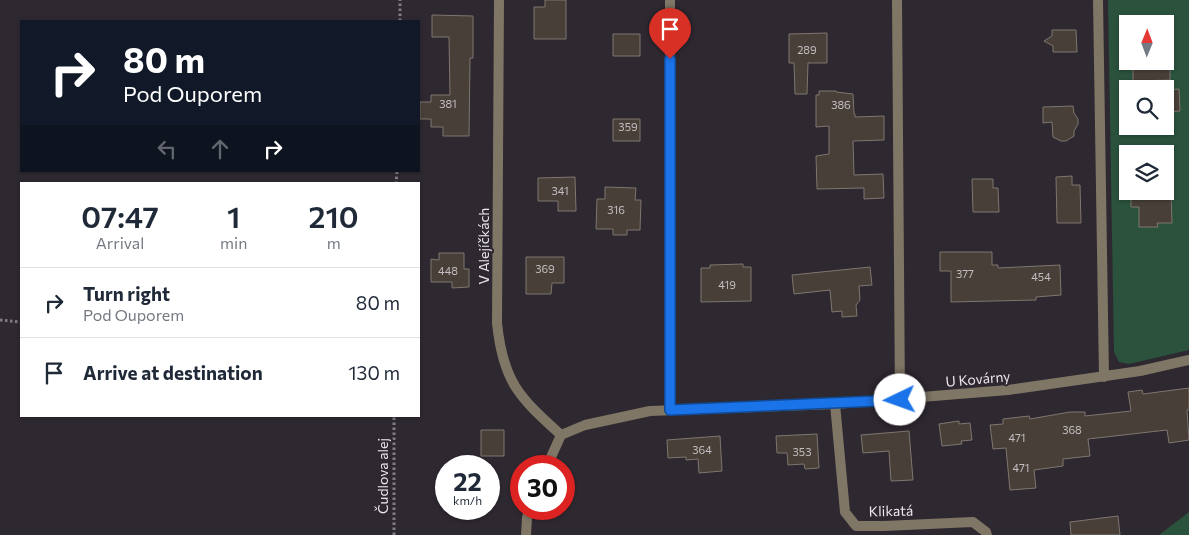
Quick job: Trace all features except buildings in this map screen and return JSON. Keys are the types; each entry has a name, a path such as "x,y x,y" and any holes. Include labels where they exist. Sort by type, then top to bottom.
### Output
{"street":[{"name":"V Alejíčkách","path":"499,0 498,323 500,344 504,362 512,382 527,403 561,435"},
{"path":"670,0 670,410"},
{"path":"896,0 900,400"},
{"path":"1098,0 1104,377"},
{"name":"U Kovárny","path":"561,435 585,425 650,411 835,404 1008,390 1104,377 1189,360"},
{"name":"Klikatá","path":"835,404 845,512 856,526 973,522 986,532 987,535"},
{"path":"552,455 561,435"},
{"path":"526,520 526,535"}],"path":[{"path":"400,0 400,20"},
{"path":"0,320 20,322"},
{"name":"Čudlova alej","path":"394,417 394,535"}],"green space":[{"path":"1108,0 1189,0 1189,350 1129,364 1119,362 1114,352"},
{"path":"1189,512 1189,535 1159,535"}],"route":[{"path":"670,59 670,410 900,400"}]}
